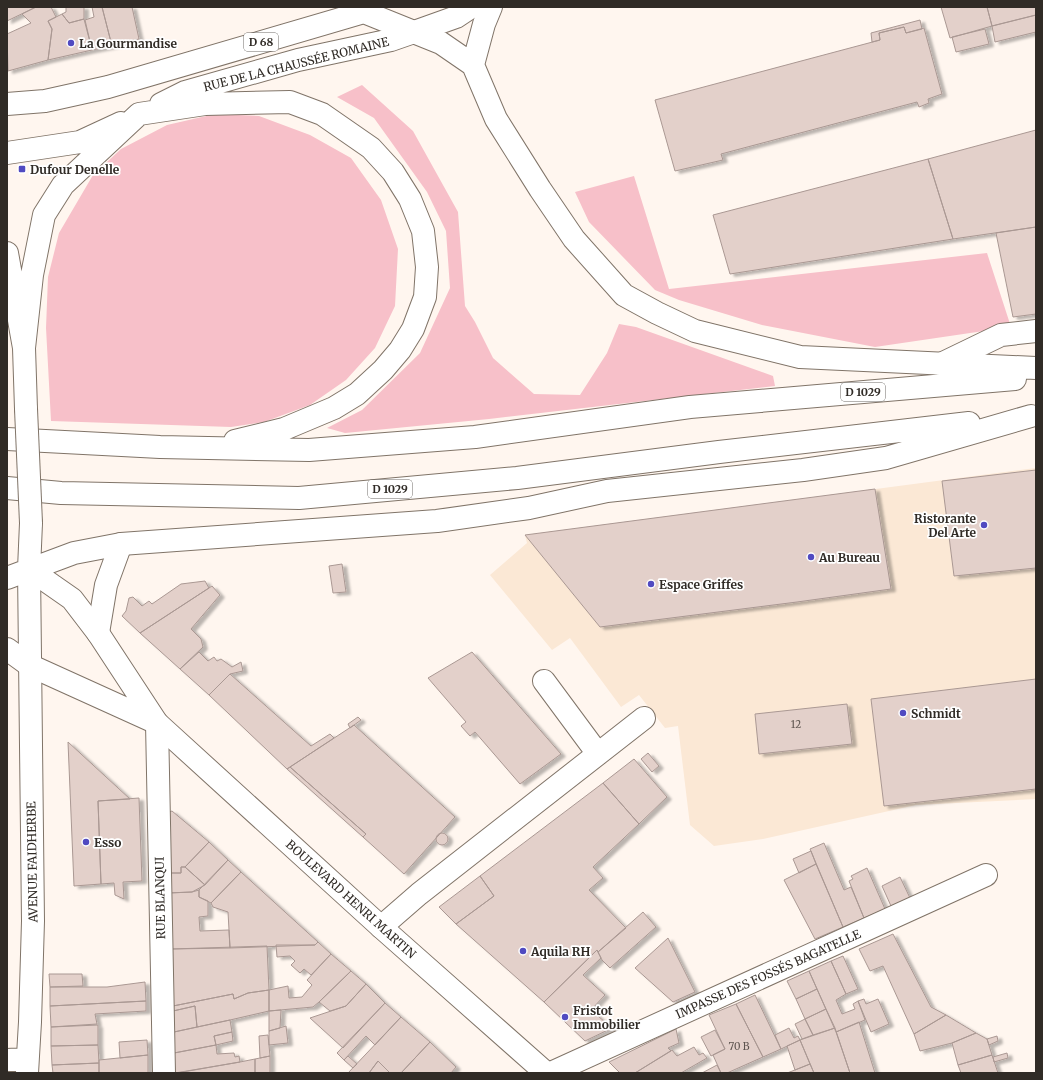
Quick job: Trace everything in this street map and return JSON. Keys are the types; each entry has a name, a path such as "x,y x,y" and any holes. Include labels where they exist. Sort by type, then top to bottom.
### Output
{"main road":[{"name":"RUE DE LA CHAUSSÉE ROMAINE","path":"7,153 80,142 185,92 298,60 391,40 456,17 471,7"},
{"path":"473,65 484,24 491,7"},
{"path":"371,9 414,32 441,43 473,65 496,119 540,189 574,239 624,295 657,314 695,331 800,357 1036,368"},
{"name":"D 68","path":"7,104 45,101 108,87 371,9"},
{"path":"24,348 32,275 44,215 63,185 139,114 205,104 290,102 322,114 371,148 393,172 410,199 423,231 427,267 425,296 413,329 400,350 383,370 357,394 314,418 284,429 207,448"},
{"path":"7,253 24,348"},
{"path":"941,364 1001,335 1036,331"},
{"name":"AVENUE FAIDHERBE","path":"20,1064 30,1022 33,921 29,665 29,569 31,523 24,348"},
{"name":"D 1029","path":"7,439 62,443 309,450 475,437 690,407 1036,377"},
{"path":"7,578 74,554 121,544 437,522 528,508 607,491 803,470 886,458 1033,416"},
{"name":"D 1029","path":"7,488 60,493 299,498 517,478 719,452 1033,416"},
{"path":"98,633 106,585 121,544"},
{"name":"BOULEVARD HENRI MARTIN","path":"29,569 72,599 98,633 157,723 546,1073"},
{"name":"BOULEVARD HENRI MARTIN","path":"7,649 29,665 157,723"},
{"path":"544,681 598,754"},
{"path":"381,926 644,718"},
{"name":"RUE BLANQUI","path":"157,723 164,1073"},
{"name":"IMPASSE DES FOSSÉS BAGATELLE","path":"551,1073 986,875"}],"shaded area":[{"path":"362,85 413,131 458,212 465,306 475,322 493,358 534,394 580,395 607,353 619,324 636,327 773,376 775,386 489,419 345,433 327,428 362,410 420,353 450,288 446,231 427,192 374,118 337,97"},
{"path":"215,114 259,116 310,135 351,158 381,200 398,249 395,306 375,348 346,380 310,405 264,422 231,427 51,421 46,328 48,277 59,233 93,175 121,149 167,125"},
{"path":"634,176 669,289 987,253 1011,327 875,347 762,325 679,300 655,290 589,222 575,192"},
{"path":"1036,468 1036,799 916,805 763,839 714,846 690,825 678,726 665,728 639,695 621,707 570,638 552,650 490,575 527,543 525,535"}],"building":[{"path":"7,7 36,7 7,21"},
{"path":"36,7 51,7 56,17 48,21 52,29 48,60 8,71 7,34 31,23 22,14"},
{"path":"66,7 84,7 84,19 69,23 62,14 66,12"},
{"path":"92,7 102,7 112,46 92,50 85,20 94,17"},
{"path":"102,7 132,7 139,39 112,46"},
{"path":"941,7 987,7 992,26 950,38"},
{"path":"987,7 1036,7 1036,15 992,26"},
{"path":"62,14 69,23 84,19 92,50 48,60 52,29 48,21"},
{"path":"1036,15 1036,32 995,42 992,26"},
{"path":"920,20 922,29 906,33 904,27 879,33 880,40 872,42 871,33"},
{"path":"904,27 906,33 924,28 942,94 928,99 929,103 919,107 917,102 721,154 723,160 675,171 655,100 880,40 879,33"},
{"path":"985,29 989,44 956,52 952,37"},
{"path":"1036,130 1036,227 953,239 928,159"},
{"path":"928,159 953,239 730,274 713,215"},
{"path":"1036,227 1036,314 1013,317 996,233"},
{"path":"1036,470 1036,568 954,576 942,481"},
{"path":"875,489 891,589 797,602 600,627 525,535"},
{"path":"342,564 346,592 333,593 329,566"},
{"path":"205,581 209,588 140,633 122,616 126,611 129,598 133,597 142,606 149,601 152,604 181,584"},
{"path":"212,586 220,595 191,629 201,639 203,647 180,669 140,633"},
{"path":"199,652 208,661 214,657 217,661 221,659 232,667 241,662 243,671 230,674 209,695 180,669"},
{"path":"472,652 561,754 520,784 475,732 470,736 461,726 466,722 428,678"},
{"path":"230,674 311,746 330,734 334,738 287,769 209,695"},
{"path":"1036,679 1036,789 884,806 871,699"},
{"path":"847,704 852,744 759,754 755,714"},
{"path":"358,717 361,720 350,728 348,724"},
{"path":"354,725 455,817 404,874 363,837 366,834 290,767"},
{"name":"Esso","path":"68,742 130,799 98,801 101,884 74,886"},
{"path":"648,753 659,766 652,772 641,759"},
{"path":"634,759 667,797 639,824 603,783"},
{"path":"290,767 366,834 363,837 287,769"},
{"path":"603,783 639,824 593,867 603,878 589,890 626,928 598,952 597,950 544,1002 456,924 494,896 480,876"},
{"path":"139,798 142,881 123,882 124,899 115,895 114,883 101,884 98,801"},
{"path":"172,811 209,842 185,867 181,867 181,873 168,873 166,813"},
{"path":"440,833 444,833 448,839 444,845 440,845 436,841 436,837"},
{"path":"209,842 228,860 205,885 185,867"},
{"path":"824,843 844,890 851,887 864,918 843,927 810,849"},
{"path":"811,851 816,864 799,873 793,859"},
{"path":"228,860 241,872 211,903 199,897 199,890"},
{"path":"816,864 843,927 815,939 784,880"},
{"path":"181,867 185,867 205,885 192,892 168,893 168,873 181,873"},
{"path":"867,868 885,909 864,918 849,881 853,879 851,876"},
{"path":"241,872 318,942 315,945 230,948 228,912 213,907 211,903"},
{"path":"480,876 494,896 456,924 439,907"},
{"path":"900,877 910,898 891,906 882,886"},
{"path":"199,890 199,897 208,901 208,916 199,917 200,931 229,930 230,948 171,949 168,893 192,892"},
{"path":"643,912 656,927 610,968 602,960 598,952"},
{"path":"893,934 931,1007 946,1015 914,1034 883,966 870,971 859,949"},
{"path":"668,938 695,992 673,1002 635,968"},
{"path":"318,942 331,954 311,975 304,969 300,973 291,965 295,961 290,956 277,957 276,945 315,945"},
{"path":"267,946 269,990 248,993 234,999 233,994 173,1006 171,949"},
{"path":"597,950 601,958 583,975 605,995 591,1010 612,1028 585,1041 544,1002"},
{"path":"331,954 351,971 319,1002 313,1007 269,1011 269,990 288,986 289,998 302,997 312,985 307,980"},
{"path":"843,956 858,989 846,994 831,961"},
{"path":"831,961 846,994 836,1000 842,1014 855,1009 853,1004 858,1001 865,1020 836,1032 809,971"},
{"path":"351,971 366,984 346,1006 330,1011 319,1002"},
{"path":"809,971 817,989 796,999 787,981"},
{"path":"49,974 82,974 83,986 50,987"},
{"path":"145,982 146,1001 50,1006 50,987 107,987"},
{"path":"366,984 385,1003 343,1048 310,1018 346,1006"},
{"path":"817,989 826,1009 805,1019 796,999"},
{"path":"269,990 269,1011 230,1020 197,1027 195,1006 173,1011 173,1006 233,994 234,999 248,993"},
{"path":"755,995 781,1049 763,1057 736,1004"},
{"path":"864,999 866,1004 878,999 889,1024 871,1032 858,1001"},
{"path":"146,1001 146,1011 95,1014 97,1024 51,1027 50,1006"},
{"path":"385,1003 401,1017 375,1045 366,1036 344,1060 337,1053"},
{"path":"736,1004 763,1057 727,1073 721,1073 713,1055 725,1049 709,1015"},
{"path":"195,1006 197,1027 174,1032 173,1011"},
{"path":"826,1009 835,1028 813,1035 805,1019"},
{"path":"281,1010 280,1028 269,1031 269,1011"},
{"path":"946,1015 976,1033 952,1043 920,1051 914,1034"},
{"path":"401,1017 430,1042 401,1073 390,1073 378,1061 369,1073 348,1073"},
{"path":"805,1019 813,1035 802,1039 795,1024"},
{"path":"230,1020 232,1032 214,1036 216,1045 174,1053 174,1032"},
{"path":"859,1022 875,1073 850,1073 836,1032"},
{"path":"98,1025 98,1045 51,1046 51,1027"},
{"path":"286,1026 288,1043 269,1045 269,1031"},
{"path":"789,1028 794,1038 798,1036 800,1040 781,1049 775,1035"},
{"path":"835,1028 850,1073 814,1073 800,1040"},
{"path":"676,1029 679,1043 668,1048 671,1051 635,1073 620,1073 609,1062"},
{"path":"715,1030 725,1049 711,1056 701,1037"},
{"path":"232,1032 233,1041 216,1045 214,1036"},
{"path":"976,1033 987,1039 992,1055 958,1065 952,1043"},
{"path":"268,1035 270,1056 260,1058 259,1036"},
{"path":"997,1036 998,1041 989,1045 987,1039"},
{"path":"147,1040 148,1055 120,1058 119,1042"},
{"path":"800,1040 810,1064 795,1070 787,1046"},
{"path":"430,1042 456,1067 451,1073 401,1073"},
{"path":"98,1045 99,1063 52,1065 51,1046"},
{"path":"216,1045 217,1054 234,1053 235,1057 239,1056 240,1062 175,1073 174,1053"},
{"path":"694,1047 699,1055 703,1053 707,1058 681,1073 635,1073 672,1050 677,1056"},
{"path":"1007,1053 1008,1058 994,1062 993,1057"},
{"path":"148,1055 148,1073 99,1073 99,1060"},
{"path":"992,1055 998,1073 961,1073 958,1065"},
{"path":"270,1056 270,1073 255,1073 255,1059"},
{"path":"348,1056 357,1064 353,1068 344,1060"},
{"path":"255,1059 255,1073 177,1073 240,1062"},
{"path":"378,1061 390,1073 369,1073"},
{"path":"99,1063 99,1073 53,1073 52,1065"},
{"path":"810,1064 814,1073 787,1073 795,1070"},
{"path":"717,1065 721,1073 702,1073"}],"place":[{"name":"La Gourmandise","path":"71,43"},
{"name":"Dufour Denelle","path":"22,169"},
{"name":"Ristorante Del Arte","path":"984,525"},
{"name":"Au Bureau","path":"811,557"},
{"name":"Espace Griffes","path":"651,584"},
{"name":"Schmidt","path":"903,713"},
{"name":"Esso","path":"86,842"},
{"name":"Aquila RH","path":"523,951"},
{"name":"Fristot Immobilier","path":"565,1017"}]}
